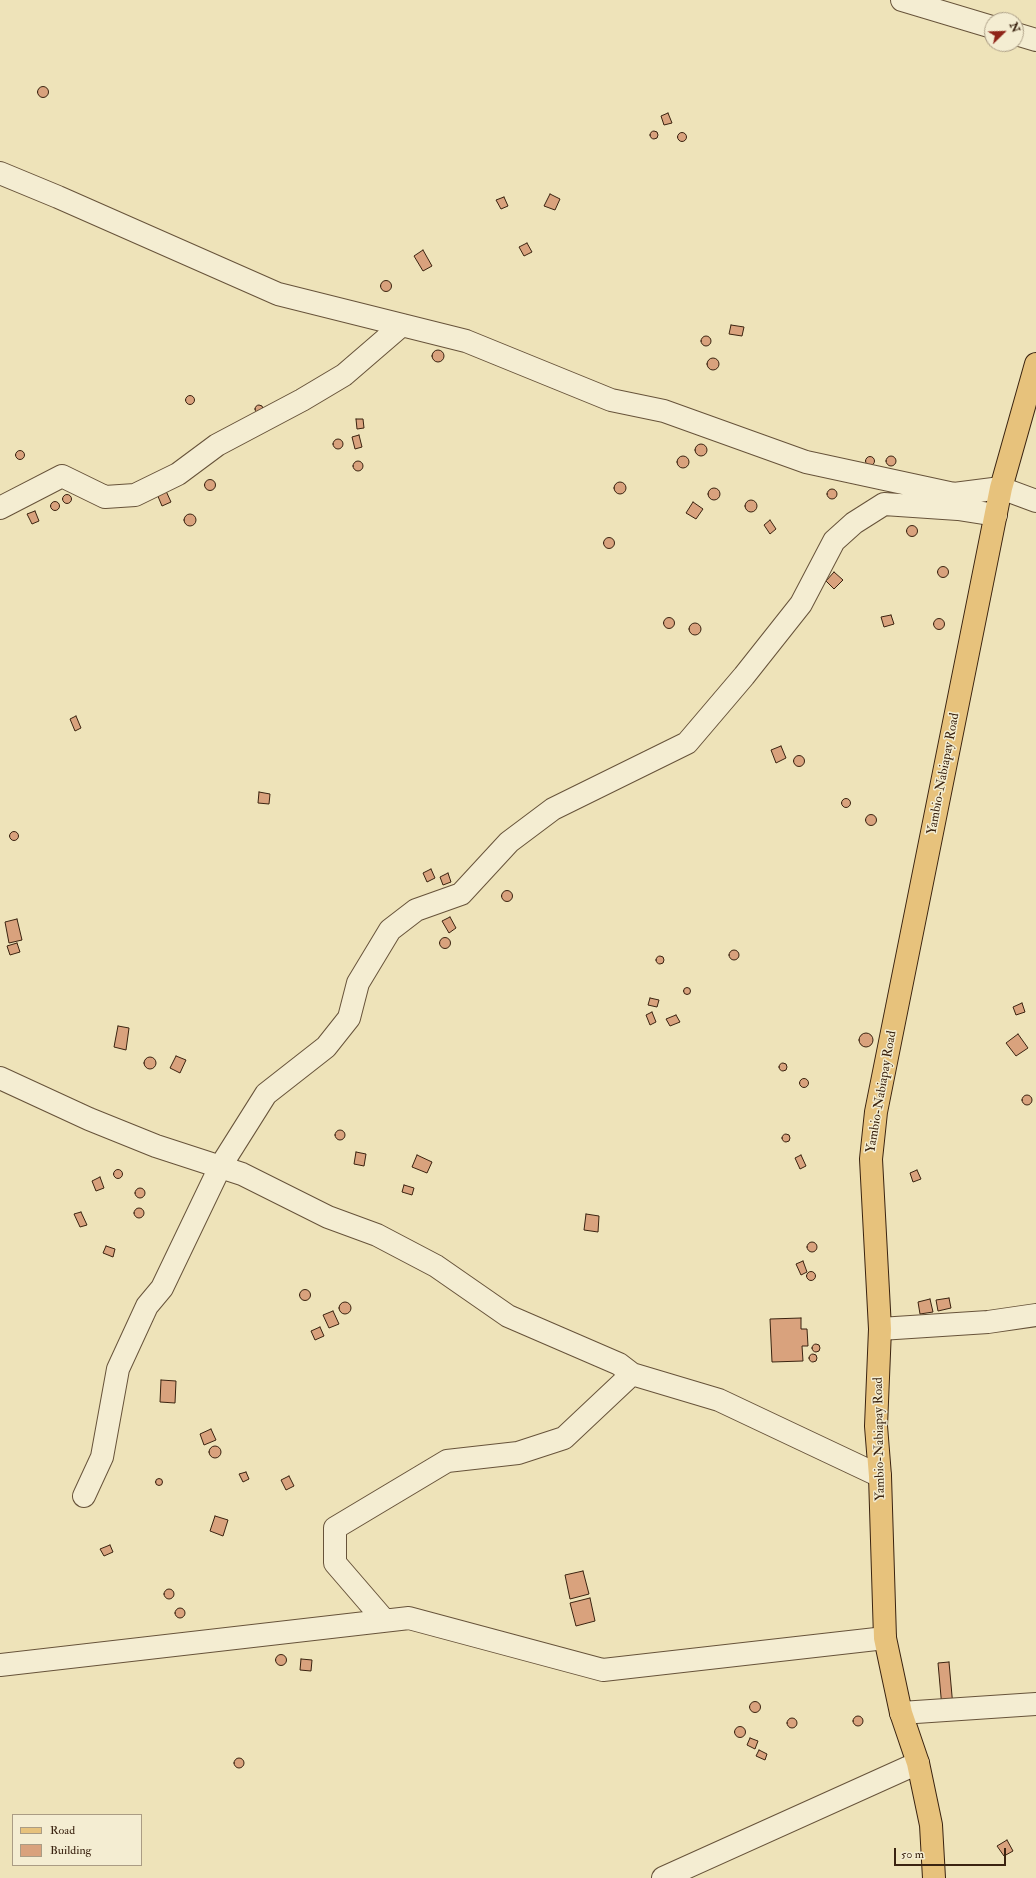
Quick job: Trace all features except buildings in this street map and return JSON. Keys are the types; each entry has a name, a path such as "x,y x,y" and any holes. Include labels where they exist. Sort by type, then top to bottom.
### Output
{"main road":[{"name":"Yambio-Nabiapay Road","path":"934,1878 931,1825 918,1763 901,1713 885,1638 880,1476 876,1426 880,1330 871,1159 876,1112 1001,488 1036,364"}],"street":[{"path":"902,0 984,25"},
{"path":"1024,36 1036,40"},
{"path":"0,173 278,294 466,341 611,400 664,411 806,462 954,494 1001,488 1036,501"},
{"path":"0,508 62,476 105,497 135,494 178,474 217,445 302,400 344,375 402,326"},
{"path":"84,1496 102,1457 118,1369 147,1306 162,1288 220,1167 266,1094 326,1047 349,1018 358,982 390,930 416,910 461,894 509,842 553,809 687,743 744,676 801,604 834,541 854,524 884,504 958,509 996,515"},
{"path":"0,1078 89,1119 156,1146 242,1174 328,1216 377,1235 436,1266 508,1316 619,1364 632,1374 719,1400 880,1476"},
{"path":"880,1330 988,1322 1036,1316"},
{"path":"385,1620 335,1563 335,1528 447,1461 518,1453 564,1438 632,1374"},
{"path":"0,1665 410,1618 603,1670 885,1638"},
{"path":"901,1713 1036,1704"},
{"path":"663,1878 918,1763"}]}
